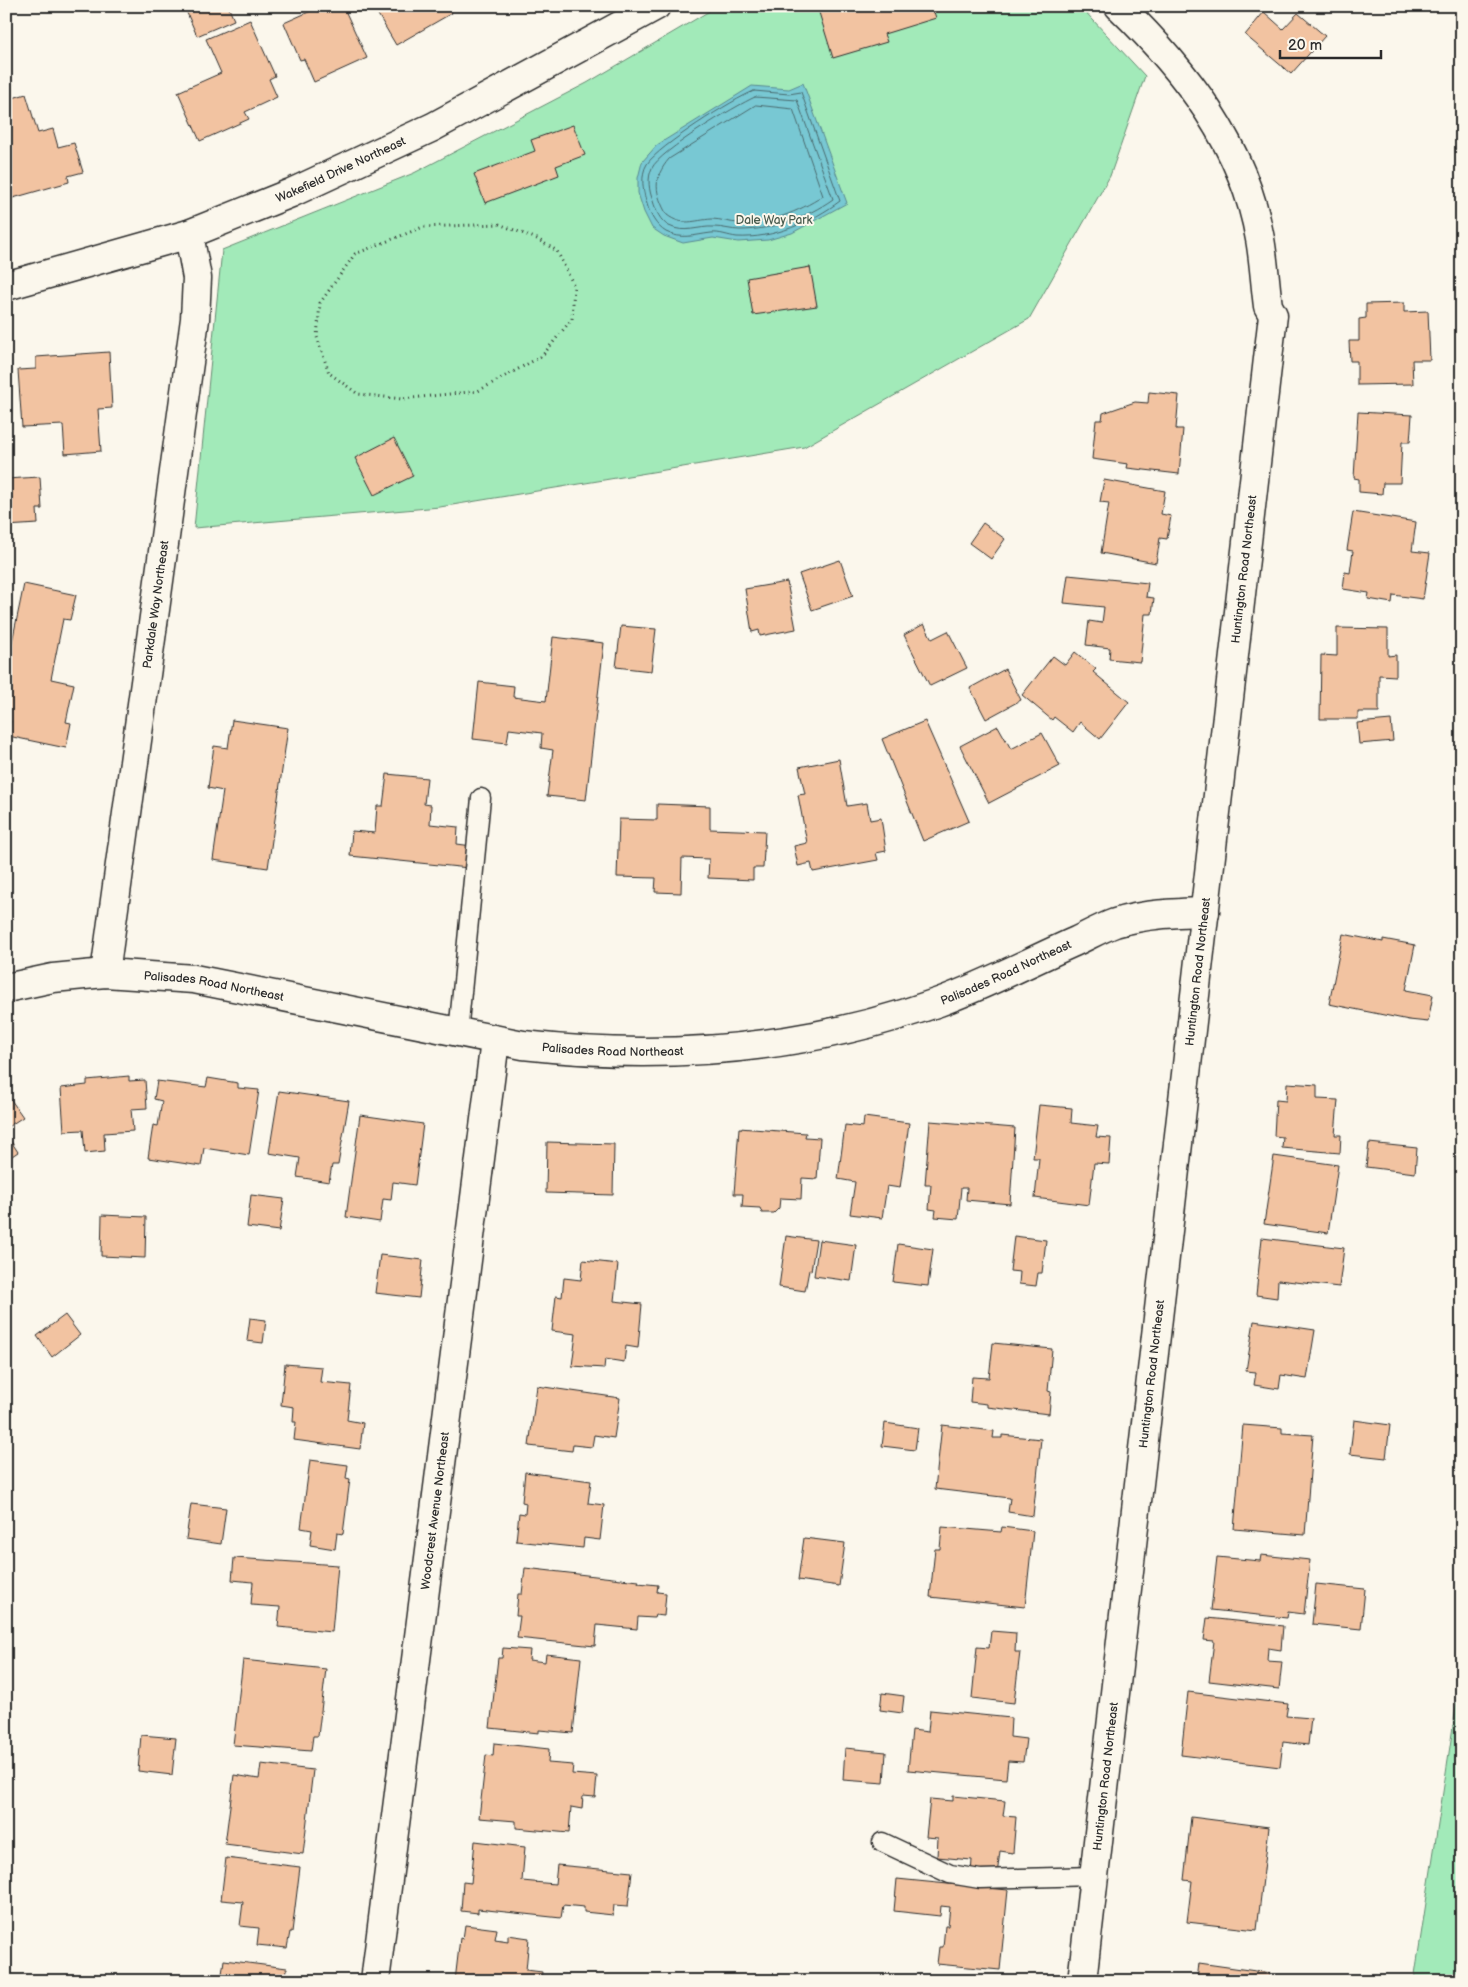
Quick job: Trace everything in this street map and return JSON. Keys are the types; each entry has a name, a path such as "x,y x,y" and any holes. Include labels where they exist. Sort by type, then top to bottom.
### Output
{"street":[{"name":"Wakefield Drive Northeast","path":"6,286 189,234 291,193 433,127 656,6"},
{"name":"Huntington Road Northeast","path":"1082,1981 1273,315 1268,306 1260,237 1244,184 1218,126 1187,79 1152,39 1119,6"},
{"name":"Parkdale Way Northeast","path":"105,973 195,319 197,278 189,234"},
{"name":"Palisades Road Northeast","path":"6,988 53,978 105,973 194,979 495,1041 570,1050 645,1053 720,1050 795,1040 868,1024 940,1001 1115,923 1160,913 1205,912"},
{"name":"Woodcrest Avenue Northeast","path":"375,1981 495,1041"}],"lane":[{"path":"458,1034 481,798"},
{"path":"882,1842 950,1874 980,1879 1094,1876"}],"path":[{"path":"499,224 537,239 557,252 574,286 572,319 542,356 478,391 402,399 358,394 329,373 317,337 320,303 355,254 423,227 499,224"}],"green space":[{"name":"Dale Way Park","path":"718,6 1080,6 1145,76 1110,176 1029,319 804,447 440,507 194,528 222,250 414,173 587,83"},
{"path":"1462,1668 1462,1981 1414,1981"}],"water":[{"path":"803,83 847,203 792,233 768,240 738,242 713,238 683,243 664,236 652,228 638,193 638,178 642,162 657,145 752,86 789,89"}],"building":[{"path":"184,6 228,6 234,20 197,36"},
{"path":"322,6 343,6 367,58 314,82 304,59 300,60 284,23"},
{"path":"373,6 459,6 451,11 452,13 396,45"},
{"path":"817,6 845,6 847,12 865,6 932,6 936,18 884,34 887,42 833,58"},
{"path":"1264,12 1283,29 1298,13 1325,36 1291,74 1245,35"},
{"path":"250,20 275,76 269,79 277,97 245,112 249,119 200,141 178,92 221,73 206,39"},
{"path":"6,59 13,85 6,87"},
{"path":"26,94 38,133 53,129 58,147 74,143 83,172 68,176 69,182 6,200 6,100"},
{"path":"573,125 585,155 556,166 559,175 485,203 474,174 535,151 531,140"},
{"path":"810,267 817,306 753,315 747,278"},
{"path":"1404,303 1404,312 1428,311 1430,360 1412,360 1413,384 1357,385 1357,361 1350,361 1349,341 1359,341 1359,319 1366,318 1366,304"},
{"path":"109,352 112,408 98,409 101,451 65,454 63,425 22,427 18,370 36,369 36,357"},
{"path":"1149,392 1179,395 1176,429 1183,429 1179,474 1127,468 1128,464 1092,459 1096,420 1102,420 1103,413 1135,402 1148,403"},
{"path":"1358,412 1412,415 1410,442 1402,442 1400,483 1383,483 1382,494 1359,492 1359,479 1354,478"},
{"path":"394,438 413,476 374,495 355,458"},
{"path":"40,477 42,509 37,509 38,524 6,526 6,479"},
{"path":"1104,480 1165,491 1161,514 1171,516 1167,539 1160,538 1156,563 1101,553 1109,503 1100,502"},
{"path":"1353,512 1416,522 1412,551 1430,553 1423,599 1393,595 1392,603 1368,599 1369,593 1343,589 1345,572 1350,573 1353,551 1347,550"},
{"path":"983,523 1005,539 991,559 969,543"},
{"path":"840,560 853,596 812,610 799,574"},
{"path":"1068,575 1148,583 1146,597 1154,598 1152,614 1145,614 1140,662 1109,659 1110,648 1086,645 1089,621 1102,623 1104,607 1064,603"},
{"path":"787,582 796,629 760,636 759,630 752,632 745,589"},
{"path":"24,584 76,595 70,620 63,619 51,679 74,684 66,722 71,723 66,748 8,736 11,721 6,720 6,671"},
{"path":"924,624 932,639 948,631 967,668 930,686 904,635"},
{"path":"621,626 656,629 651,671 616,667"},
{"path":"1337,628 1388,629 1388,656 1396,655 1396,676 1379,675 1379,712 1358,712 1358,719 1320,719 1321,655 1337,656"},
{"path":"553,637 604,643 586,800 547,796 553,750 541,748 542,733 509,729 507,743 473,739 479,682 514,686 513,697 546,701"},
{"path":"1075,652 1096,669 1093,672 1129,702 1100,739 1080,722 1073,732 1054,717 1052,720 1022,695 1053,656 1065,665"},
{"path":"1005,669 1021,700 986,719 970,688"},
{"path":"232,720 288,728 268,868 213,860 223,791 208,788 214,746 228,748"},
{"path":"1391,720 1393,741 1359,744 1357,723"},
{"path":"925,721 969,821 923,841 882,739"},
{"path":"998,726 1011,749 1042,733 1060,766 989,803 960,746"},
{"path":"839,759 847,806 867,803 870,820 881,818 886,851 876,853 878,860 813,872 811,863 798,866 794,846 807,843 798,795 805,794 799,767"},
{"path":"387,774 427,778 424,804 431,805 430,824 458,827 457,844 472,846 469,868 350,856 352,831 375,833 377,806 383,806"},
{"path":"657,804 710,806 710,829 765,831 763,868 753,868 753,880 708,878 709,859 682,858 681,893 655,892 656,878 617,877 619,819 657,820"},
{"path":"1343,934 1383,942 1383,939 1415,945 1406,990 1433,995 1428,1022 1329,1004"},
{"path":"129,1076 129,1081 145,1080 147,1108 131,1109 133,1131 104,1133 105,1151 85,1153 83,1130 64,1131 61,1088 87,1085 87,1080"},
{"path":"208,1078 238,1083 238,1088 259,1090 249,1155 204,1148 201,1166 148,1158 153,1125 158,1126 162,1101 154,1099 157,1081 206,1087"},
{"path":"1287,1083 1317,1085 1317,1099 1338,1100 1335,1135 1341,1135 1340,1153 1282,1148 1283,1137 1274,1136 1276,1100 1286,1101"},
{"path":"279,1091 349,1101 338,1165 332,1165 329,1182 297,1177 300,1158 269,1153"},
{"path":"9,1097 23,1117 6,1128 6,1099"},
{"path":"1039,1105 1072,1108 1071,1123 1098,1126 1096,1137 1111,1138 1109,1164 1094,1163 1089,1205 1035,1198 1039,1158 1033,1158"},
{"path":"360,1115 423,1124 415,1185 393,1182 391,1200 383,1199 380,1222 346,1217"},
{"path":"864,1117 909,1123 900,1188 887,1186 882,1218 850,1214 855,1182 838,1179 845,1125 863,1127"},
{"path":"930,1121 1015,1128 1010,1204 966,1200 967,1188 961,1188 958,1219 935,1217 936,1210 929,1209 931,1185 925,1185"},
{"path":"739,1128 806,1133 805,1137 820,1138 817,1179 802,1178 801,1199 780,1198 779,1208 774,1213 762,1213 760,1208 742,1207 743,1194 734,1194"},
{"path":"6,1134 18,1152 6,1160"},
{"path":"547,1142 614,1144 613,1195 546,1193"},
{"path":"1369,1143 1417,1148 1415,1173 1366,1167"},
{"path":"1274,1156 1338,1165 1328,1233 1264,1224"},
{"path":"251,1195 284,1199 279,1231 247,1227"},
{"path":"102,1215 146,1217 145,1258 101,1256"},
{"path":"786,1236 816,1240 811,1271 809,1270 805,1291 779,1287"},
{"path":"1014,1236 1046,1240 1042,1273 1038,1273 1036,1286 1019,1284 1020,1272 1010,1271"},
{"path":"1262,1238 1344,1248 1339,1287 1278,1280 1277,1298 1256,1295"},
{"path":"819,1240 856,1245 851,1281 814,1276"},
{"path":"898,1244 933,1249 928,1286 893,1282"},
{"path":"380,1255 423,1260 419,1298 375,1293"},
{"path":"583,1260 618,1264 614,1301 642,1304 638,1348 626,1346 624,1362 605,1359 604,1368 572,1366 576,1334 552,1331 556,1296 562,1297 564,1278 581,1280"},
{"path":"65,1315 80,1335 52,1357 37,1336"},
{"path":"250,1318 266,1320 263,1343 247,1341"},
{"path":"1254,1321 1315,1330 1307,1379 1281,1375 1279,1389 1254,1385 1256,1372 1246,1371"},
{"path":"993,1343 1052,1349 1048,1391 1051,1392 1049,1414 987,1407 987,1404 970,1402 972,1377 989,1378"},
{"path":"285,1364 322,1367 320,1382 351,1385 347,1420 363,1423 360,1449 294,1440 296,1422 293,1422 294,1407 281,1405"},
{"path":"537,1386 620,1398 614,1438 594,1435 592,1447 573,1445 572,1451 529,1446"},
{"path":"1354,1420 1390,1425 1386,1458 1350,1454"},
{"path":"885,1423 918,1428 915,1450 882,1446"},
{"path":"942,1425 994,1431 993,1438 1002,1438 1002,1435 1041,1439 1033,1516 1008,1512 1010,1498 935,1489"},
{"path":"1243,1425 1282,1428 1282,1433 1313,1435 1305,1535 1234,1529"},
{"path":"310,1460 348,1465 346,1478 350,1479 343,1534 337,1533 335,1549 310,1545 312,1530 301,1528"},
{"path":"525,1472 591,1481 588,1503 604,1505 600,1540 584,1538 583,1548 516,1541 519,1513 525,1514 526,1503 522,1502"},
{"path":"191,1504 226,1508 221,1544 186,1539"},
{"path":"942,1527 1001,1532 1002,1527 1033,1531 1025,1607 930,1597 935,1549 940,1549"},
{"path":"804,1538 845,1543 839,1586 798,1580"},
{"path":"1261,1555 1310,1560 1304,1614 1288,1612 1287,1618 1211,1610 1217,1557 1260,1561"},
{"path":"234,1558 338,1565 332,1632 278,1627 280,1607 251,1605 253,1582 232,1580"},
{"path":"525,1568 639,1581 638,1583 658,1585 657,1592 666,1593 664,1616 655,1615 654,1618 638,1617 637,1629 597,1625 595,1646 517,1638 520,1616 516,1616 518,1594 522,1594"},
{"path":"1316,1584 1365,1589 1361,1629 1312,1624"},
{"path":"1207,1618 1283,1626 1281,1650 1268,1648 1267,1661 1282,1662 1279,1689 1209,1681 1214,1641 1204,1640"},
{"path":"991,1631 1016,1633 1015,1652 1020,1652 1014,1703 972,1698 977,1647 989,1648"},
{"path":"503,1648 530,1650 529,1660 545,1662 546,1654 581,1658 573,1733 539,1730 539,1733 490,1728 498,1658 502,1658"},
{"path":"243,1660 326,1669 318,1736 313,1736 311,1751 233,1745"},
{"path":"1188,1692 1288,1704 1286,1716 1311,1718 1308,1745 1283,1742 1280,1767 1181,1755"},
{"path":"882,1693 904,1696 902,1713 880,1710"},
{"path":"930,1710 1011,1718 1010,1737 1026,1739 1023,1762 1008,1761 1006,1779 908,1770 912,1730 928,1732"},
{"path":"141,1735 176,1738 172,1775 138,1771"},
{"path":"494,1743 549,1749 548,1763 573,1765 572,1774 597,1776 595,1797 583,1796 582,1809 571,1807 569,1833 516,1828 516,1821 479,1818 486,1755 493,1756"},
{"path":"845,1748 886,1752 884,1783 843,1780"},
{"path":"261,1764 313,1770 303,1854 225,1844 234,1775 259,1779"},
{"path":"953,1796 1005,1801 1003,1816 1016,1817 1013,1853 1000,1851 997,1875 971,1874 972,1860 937,1857 938,1838 926,1837 930,1799 953,1801"},
{"path":"1191,1817 1269,1827 1257,1930 1187,1922 1192,1881 1184,1880"},
{"path":"475,1841 525,1847 522,1881 555,1884 557,1865 632,1872 628,1906 614,1905 613,1915 584,1912 584,1907 563,1905 561,1918 478,1909 478,1913 461,1911 463,1882 471,1883"},
{"path":"226,1858 300,1867 292,1932 290,1932 287,1948 257,1945 259,1928 240,1926 243,1902 221,1900"},
{"path":"897,1879 1008,1890 1000,1970 937,1964 939,1947 943,1947 945,1926 948,1926 950,1907 941,1906 940,1916 894,1911"},
{"path":"465,1925 497,1929 495,1939 508,1941 508,1935 529,1938 526,1970 542,1972 541,1981 455,1981 460,1938 463,1939"},
{"path":"224,1960 287,1968 286,1981 221,1981"},
{"path":"1199,1963 1270,1973 1269,1981 1197,1981"}]}
